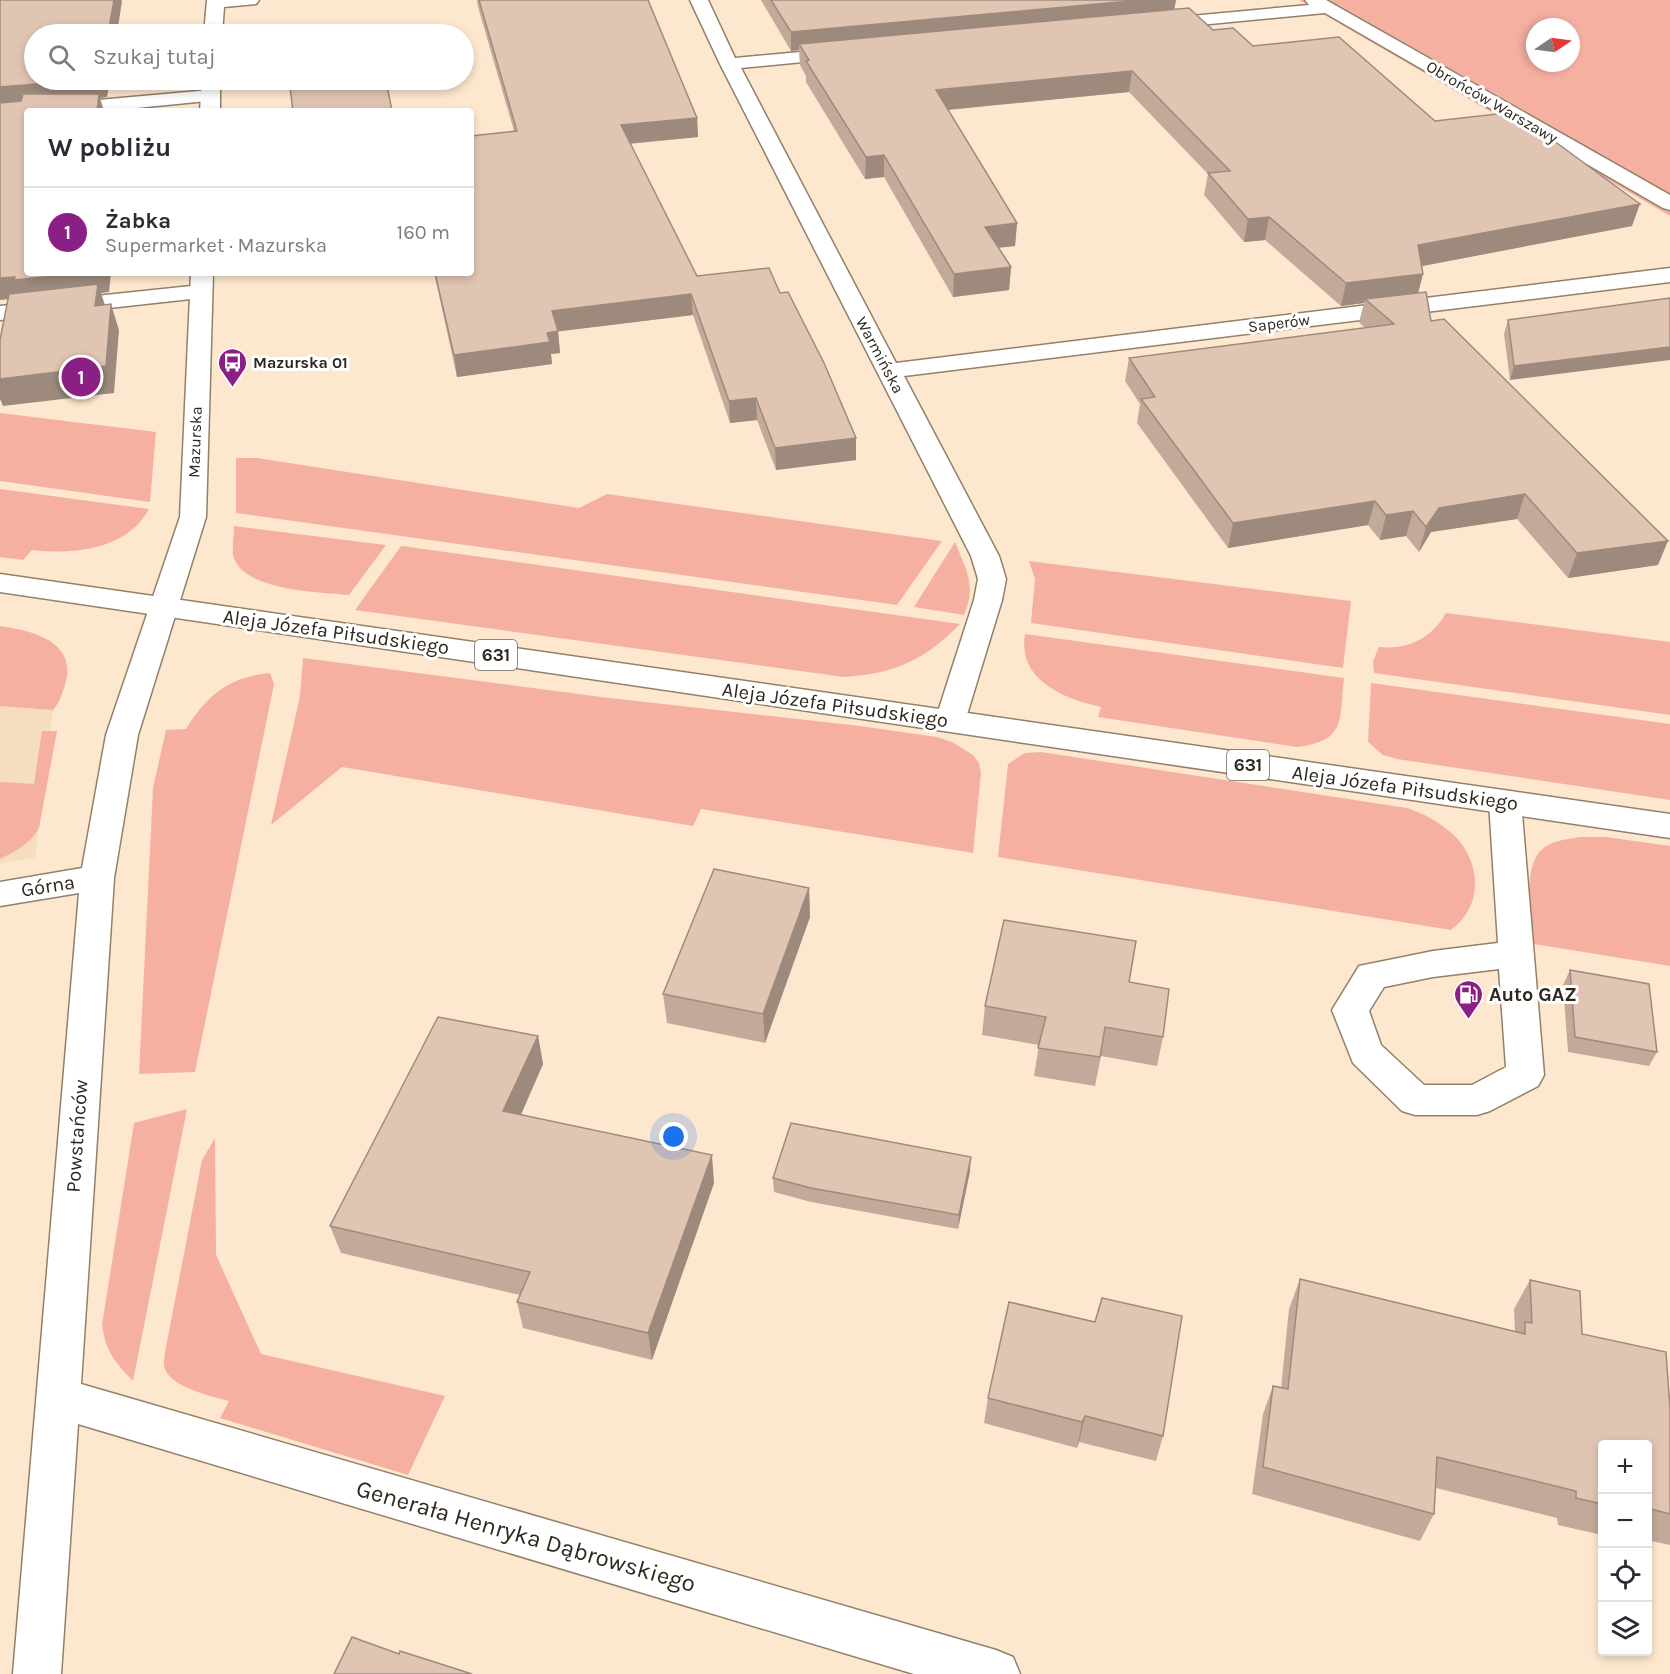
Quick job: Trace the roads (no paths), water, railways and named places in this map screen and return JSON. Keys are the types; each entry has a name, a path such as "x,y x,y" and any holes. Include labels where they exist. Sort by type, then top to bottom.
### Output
{"street":[{"path":"214,24 216,1 250,0"},
{"name":"Warmińska","path":"699,0 729,64 985,556 992,579 988,600 950,721"},
{"path":"1140,26 1321,4"},
{"name":"Obrońców Warszawy","path":"1321,4 1670,204"},
{"path":"729,64 858,52"},
{"path":"74,108 210,95"},
{"name":"Saperów","path":"888,370 1670,274"},
{"path":"0,313 202,282"},
{"name":"Mazurska","path":"165,607 193,517 202,282"},
{"name":"Aleja Józefa Piłsudskiego","path":"0,583 1670,826"},
{"name":"Powstańców","path":"37,1674 97,878 122,735 165,607"},
{"path":"1505,802 1525,1075 1478,1100 1415,1100 1366,1053 1350,1010 1372,976 1433,964 1516,954"},
{"name":"Górna","path":"0,894 97,878"},
{"name":"Generała Henryka Dąbrowskiego","path":"57,1398 996,1674"}],"place":[{"name":"Żabka","path":"81,377"},
{"name":"Mazurska 01","path":"232,388"},
{"name":"Auto GAZ","path":"1468,1020"}]}
